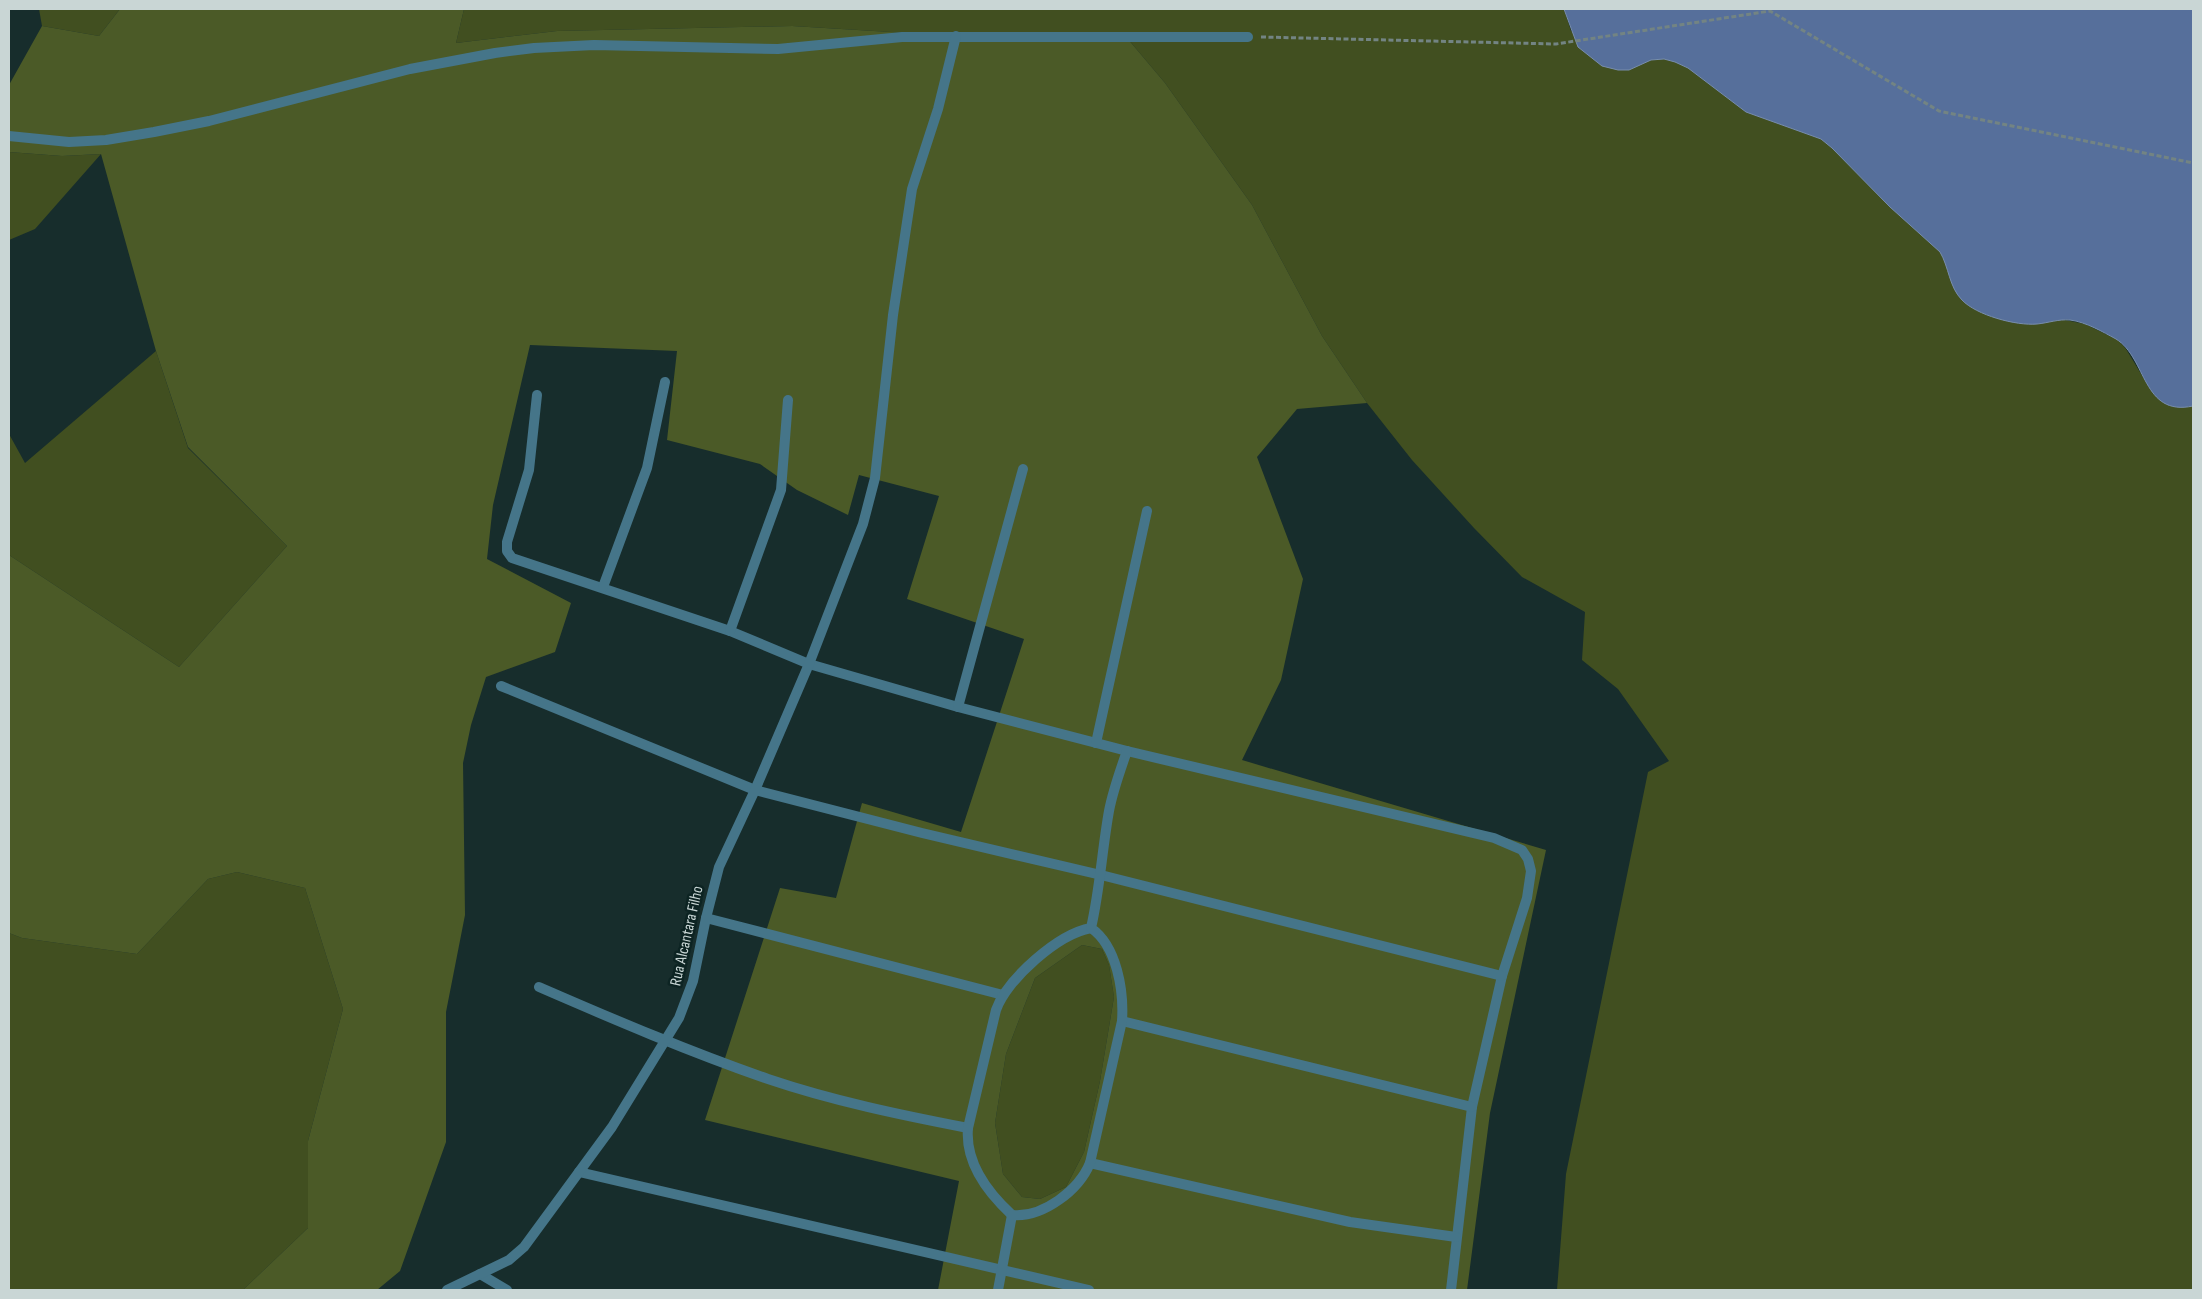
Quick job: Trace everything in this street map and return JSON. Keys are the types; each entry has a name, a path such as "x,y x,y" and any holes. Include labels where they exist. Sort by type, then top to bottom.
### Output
{"street":[{"name":"Rua Alcantara Filho","path":"447,1290 509,1260 524,1247 612,1127 666,1042 690,993 706,918 720,867 809,664 863,524 875,478 893,315 912,189 938,108 956,36"},
{"path":"9,136 69,142 106,140 154,132 209,121 410,69 495,53 534,48 594,45 778,49 882,37 1248,37"},
{"path":"603,587 647,468 665,382"},
{"path":"536,396 529,470 515,509 507,542 507,551 512,558 730,631 809,664 958,707 1126,751 1494,838 1522,850 1528,859 1531,871 1527,898 1502,976 1472,1107 1451,1290"},
{"path":"730,631 781,490 788,400"},
{"path":"958,707 1023,469"},
{"path":"1096,743 1147,511"},
{"path":"501,686 755,790 1502,976"},
{"path":"1091,928 1102,875 1109,811 1126,751"},
{"path":"706,918 1003,994"},
{"path":"998,1290 1012,1215 975,1169 968,1152 968,1128 996,1010 1003,994 1033,962 1069,935 1091,928"},
{"path":"1012,1215 1027,1214 1064,1197 1078,1185 1090,1163 1122,1021 1120,978 1104,941 1091,928"},
{"path":"539,987 666,1042 794,1086 903,1115 968,1128"},
{"path":"1122,1021 1472,1107"},
{"path":"1090,1163 1350,1222 1456,1237"},
{"path":"578,1172 1089,1290"},
{"path":"480,1274 507,1290"}],"path":[{"path":"1248,37 1556,44 1770,11 1939,111 2193,163"}],"green space":[{"path":"39,9 120,9 99,36 42,26"},
{"path":"120,9 464,9 456,43 557,31 792,26 956,36 1122,32 1165,83 1252,205 1322,336 1367,403 1297,409 1257,457 1303,579 1281,680 1242,760 1546,850 1490,1113 1467,1290 938,1290 959,1181 705,1120 780,888 836,898 862,803 961,832 1024,639 907,599 939,496 859,475 848,515 797,490 760,464 667,440 677,351 530,345 493,505 487,559 571,603 555,652 486,677 471,725 463,763 465,915 446,1012 446,1142 400,1271 377,1290 243,1290 308,1228 308,1141 343,1009 305,888 237,872 208,879 137,954 22,938 9,933 9,555 179,667 287,546 188,447 156,351 101,154 62,156 9,152 9,85 42,26 99,36","holes":["1082,945 1102,949 1109,965 1114,997 1100,1081 1084,1152 1066,1187 1040,1199 1022,1197 1003,1174 995,1123 1006,1054 1035,978"]},
{"path":"464,9 1564,9 1571,31 1651,60 1664,59 1675,62 1688,68 1746,112 1821,139 1890,207 1940,252 1994,317 2036,324 2060,319 2085,324 2118,340 2126,349 2149,387 2193,406 2193,1290 1557,1290 1566,1174 1648,772 1669,761 1618,689 1582,660 1585,612 1522,577 1412,460 1367,403 1322,336 1252,205 1165,83 1122,32 956,36 792,26 557,31 456,43"},
{"path":"9,152 62,156 101,154 35,229 9,240"},
{"path":"156,351 188,448 287,546 179,667 9,555 9,434 25,463"},
{"path":"237,872 305,888 343,1009 308,1141 308,1228 243,1290 9,1290 9,933 22,938 137,954 208,879"},
{"path":"1082,945 1102,949 1109,965 1114,997 1100,1081 1084,1152 1066,1187 1040,1199 1022,1197 1003,1174 995,1123 1006,1054 1035,978"}],"water":[{"path":"1564,9 2193,9 2193,406 2176,407 2164,403 2154,395 2126,348 2116,339 2094,328 2070,320 2037,324 2018,323 1986,315 1968,305 1954,289 1940,252 1890,207 1821,139 1746,112 1688,68 1675,62 1664,59 1651,60 1629,70 1618,70 1602,66 1578,47"}]}
